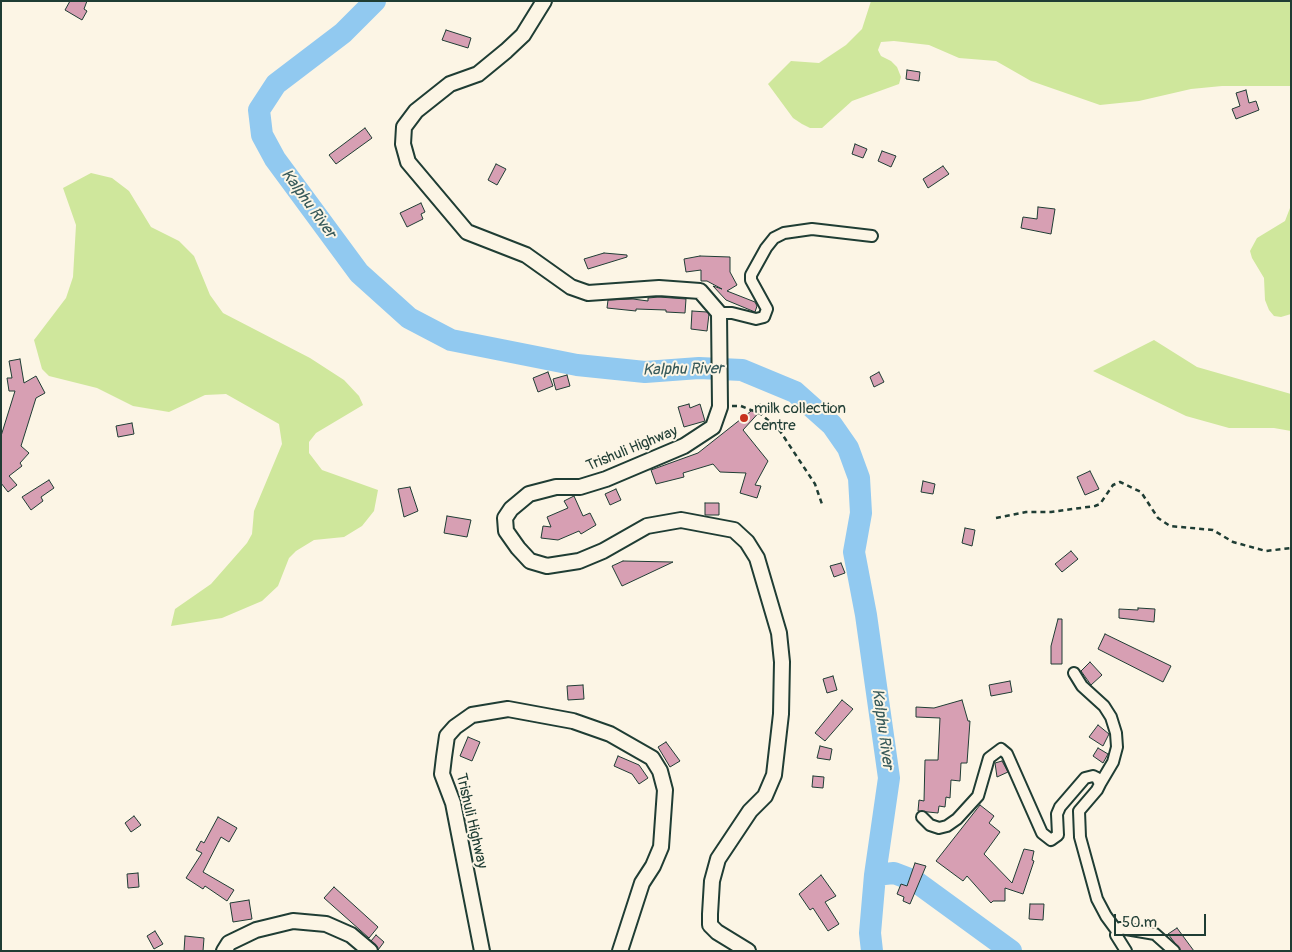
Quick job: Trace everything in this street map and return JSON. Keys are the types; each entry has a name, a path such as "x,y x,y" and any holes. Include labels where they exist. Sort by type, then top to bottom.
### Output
{"street":[{"path":"544,1 522,36 506,51 478,74 450,84 416,111 404,127 403,144 408,162 467,232 526,255 571,287 588,293 659,288 700,291 719,313 732,312 756,319 764,317 767,309 751,280 751,275 766,248 774,238 784,233 812,229 872,236"},
{"name":"Trishuli Highway","path":"719,313 720,407 713,427 684,446 597,482 580,487 556,487 529,494 520,500 505,518 506,531 518,548 530,561 547,566 579,561 603,551 647,526 681,520 734,530 747,542 757,558 779,634 782,662 781,714 774,775 765,796 750,812 718,860 712,881 710,914 710,925 717,932 748,951"},
{"path":"1074,673 1082,686 1104,706 1111,717 1116,733 1118,747 1112,762 1100,784 1079,811 1080,837 1097,899 1117,931 1120,943 1126,951"},
{"name":"Trishuli Highway","path":"482,951 453,803 442,774 446,736 472,715 508,709 573,721 610,734 652,758 660,771 665,790 661,846 654,866 642,883 620,951"},
{"path":"922,817 930,825 939,828 948,826 978,796 990,758 1001,749 1007,754 1035,819 1046,838 1052,840 1058,835 1057,814 1060,807 1085,778 1093,776 1098,778 1100,784"},
{"path":"224,951 229,944 256,930 292,921 326,924 351,935 370,951"},
{"path":"1117,931 1124,928 1155,934 1174,951"}],"path":[{"path":"720,407 741,406 760,414 780,431 814,484 823,507"},
{"path":"996,518 1026,512 1051,512 1095,506 1104,499 1113,485 1120,482 1140,492 1158,518 1170,526 1213,530 1233,542 1266,551 1291,548"}],"green space":[{"path":"871,1 1291,1 1291,86 1222,86 1191,89 1139,101 1100,105 1031,81 996,61 959,58 929,45 894,41 881,42 878,50 881,56 891,61 897,67 901,77 899,84 852,101 822,128 810,128 802,124 793,118 768,84 791,61 819,63 846,45 862,29"},
{"path":"91,173 112,178 129,191 151,227 179,241 194,256 210,295 223,313 310,358 344,380 359,396 363,405 316,433 309,442 309,453 322,470 378,490 374,511 362,526 344,537 314,540 296,551 289,558 278,586 262,601 222,618 171,626 175,609 211,584 247,543 252,534 254,511 282,444 279,424 226,394 205,395 169,412 133,406 97,388 49,376 42,369 34,340 66,298 73,277 76,225 63,188"},
{"path":"1291,191 1291,314 1281,317 1274,316 1269,310 1265,300 1264,278 1250,251 1257,238 1285,221 1290,208"},
{"path":"1154,340 1197,367 1291,394 1291,431 1274,428 1229,428 1186,416 1093,371"}],"building":[{"path":"70,1 87,1 84,9 87,11 82,20 65,10"},
{"path":"446,30 471,38 468,48 442,40"},
{"path":"907,70 920,72 919,81 906,79"},
{"path":"1246,90 1249,103 1256,101 1259,110 1236,119 1232,109 1240,106 1236,93"},
{"path":"365,128 372,138 336,164 329,155"},
{"path":"855,144 867,149 863,158 852,154"},
{"path":"882,151 896,156 891,167 878,161"},
{"path":"496,164 506,169 497,185 488,180"},
{"path":"943,166 949,174 928,188 923,179"},
{"path":"421,203 425,212 421,214 423,219 407,227 400,213"},
{"path":"1038,207 1055,209 1051,234 1021,228 1023,217 1037,219"},
{"path":"604,253 627,255 627,257 588,269 584,259"},
{"path":"700,256 730,257 730,272 737,285 727,291 755,302 757,306 755,312 726,300 713,286 722,289 707,281 701,281 701,270 686,272 684,259"},
{"path":"648,298 686,299 685,313 666,312 666,310 636,309 636,311 607,308 608,300 633,299 648,301"},
{"path":"692,311 707,312 709,314 707,331 691,329"},
{"path":"20,359 24,383 36,376 45,393 36,398 21,446 29,453 20,463 22,466 9,476 17,485 8,492 1,483 1,436 15,391 9,391 7,378 12,378 9,361"},
{"path":"548,372 553,386 538,392 533,378"},
{"path":"879,372 884,382 874,387 870,377"},
{"path":"567,375 570,386 556,390 553,379"},
{"path":"689,404 690,408 700,404 705,421 684,427 678,407"},
{"path":"760,404 763,408 743,430 768,461 755,485 761,486 757,498 740,493 746,473 720,472 713,464 683,473 684,477 656,484 651,470 698,453"},
{"path":"132,423 134,434 118,437 116,426"},
{"path":"1090,471 1099,489 1085,495 1077,477"},
{"path":"49,480 54,488 41,497 43,501 31,510 22,497"},
{"path":"923,481 935,484 933,494 921,492"},
{"path":"410,487 418,511 404,517 398,489"},
{"path":"616,489 621,500 610,505 605,494"},
{"path":"574,496 583,516 590,513 596,525 581,534 579,531 558,540 541,538 543,526 551,527 547,517 568,508 564,501"},
{"path":"705,503 719,503 719,515 705,515"},
{"path":"447,516 471,520 467,537 444,533"},
{"path":"965,528 975,530 972,546 962,543"},
{"path":"1071,551 1078,559 1062,572 1055,564"},
{"path":"623,561 673,562 622,586 612,566"},
{"path":"841,563 845,573 834,577 830,566"},
{"path":"1138,608 1155,609 1154,622 1119,618 1119,609 1138,610"},
{"path":"1058,619 1062,619 1062,664 1051,664 1051,646"},
{"path":"1105,634 1171,666 1163,682 1098,649"},
{"path":"1090,662 1102,675 1091,685 1081,671"},
{"path":"833,676 837,690 827,693 823,679"},
{"path":"1010,681 1012,692 991,696 989,685"},
{"path":"583,685 584,699 568,700 567,686"},
{"path":"842,700 853,709 825,741 815,733"},
{"path":"962,700 968,721 970,721 967,763 961,763 960,781 951,780 950,798 946,797 945,807 939,806 938,813 918,811 919,800 924,801 925,760 938,760 940,718 916,717 916,707 934,708"},
{"path":"1098,725 1109,734 1103,746 1089,737"},
{"path":"468,737 480,742 472,761 460,756"},
{"path":"666,742 680,761 670,767 658,747"},
{"path":"820,746 832,749 830,760 817,758"},
{"path":"1098,748 1108,754 1103,763 1093,756"},
{"path":"618,756 639,765 648,778 639,784 632,774 614,766"},
{"path":"1002,761 1008,772 997,777 995,763"},
{"path":"813,776 824,777 823,788 812,787"},
{"path":"980,805 994,816 989,823 1000,832 984,854 1012,883 1024,849 1034,851 1032,860 1034,861 1023,894 1005,888 1005,901 993,901 991,903 967,876 963,881 936,861"},
{"path":"134,816 141,825 131,832 125,823"},
{"path":"218,817 237,828 229,842 221,837 203,872 234,890 227,901 205,886 203,889 186,878 202,853 196,850 201,841 204,843"},
{"path":"915,863 926,866 910,904 903,901 904,897 897,894 901,884 907,886"},
{"path":"138,873 139,887 128,888 127,874"},
{"path":"821,875 836,896 825,902 839,924 828,931 813,908 810,910 799,894"},
{"path":"334,887 378,927 369,938 324,898"},
{"path":"249,900 252,919 233,922 230,903"},
{"path":"1030,904 1044,904 1043,920 1029,919"},
{"path":"1177,928 1194,951 1181,951 1168,934"},
{"path":"155,931 163,944 154,949 147,936"},
{"path":"376,935 384,942 378,950 371,941"},
{"path":"185,936 204,938 203,951 184,951"}],"waterway":[{"name":"Kalphu River","path":"375,1 343,33 276,84 259,110 262,135 275,159 359,273 409,318 451,340 577,365 645,372 699,368 742,370 795,392 832,425 848,448 859,478 861,513 854,552 866,615 889,778 875,875 870,933 872,951"},
{"path":"875,875 894,873 915,881 1011,951"}],"place":[{"name":"milk collection centre","path":"744,418"}]}
